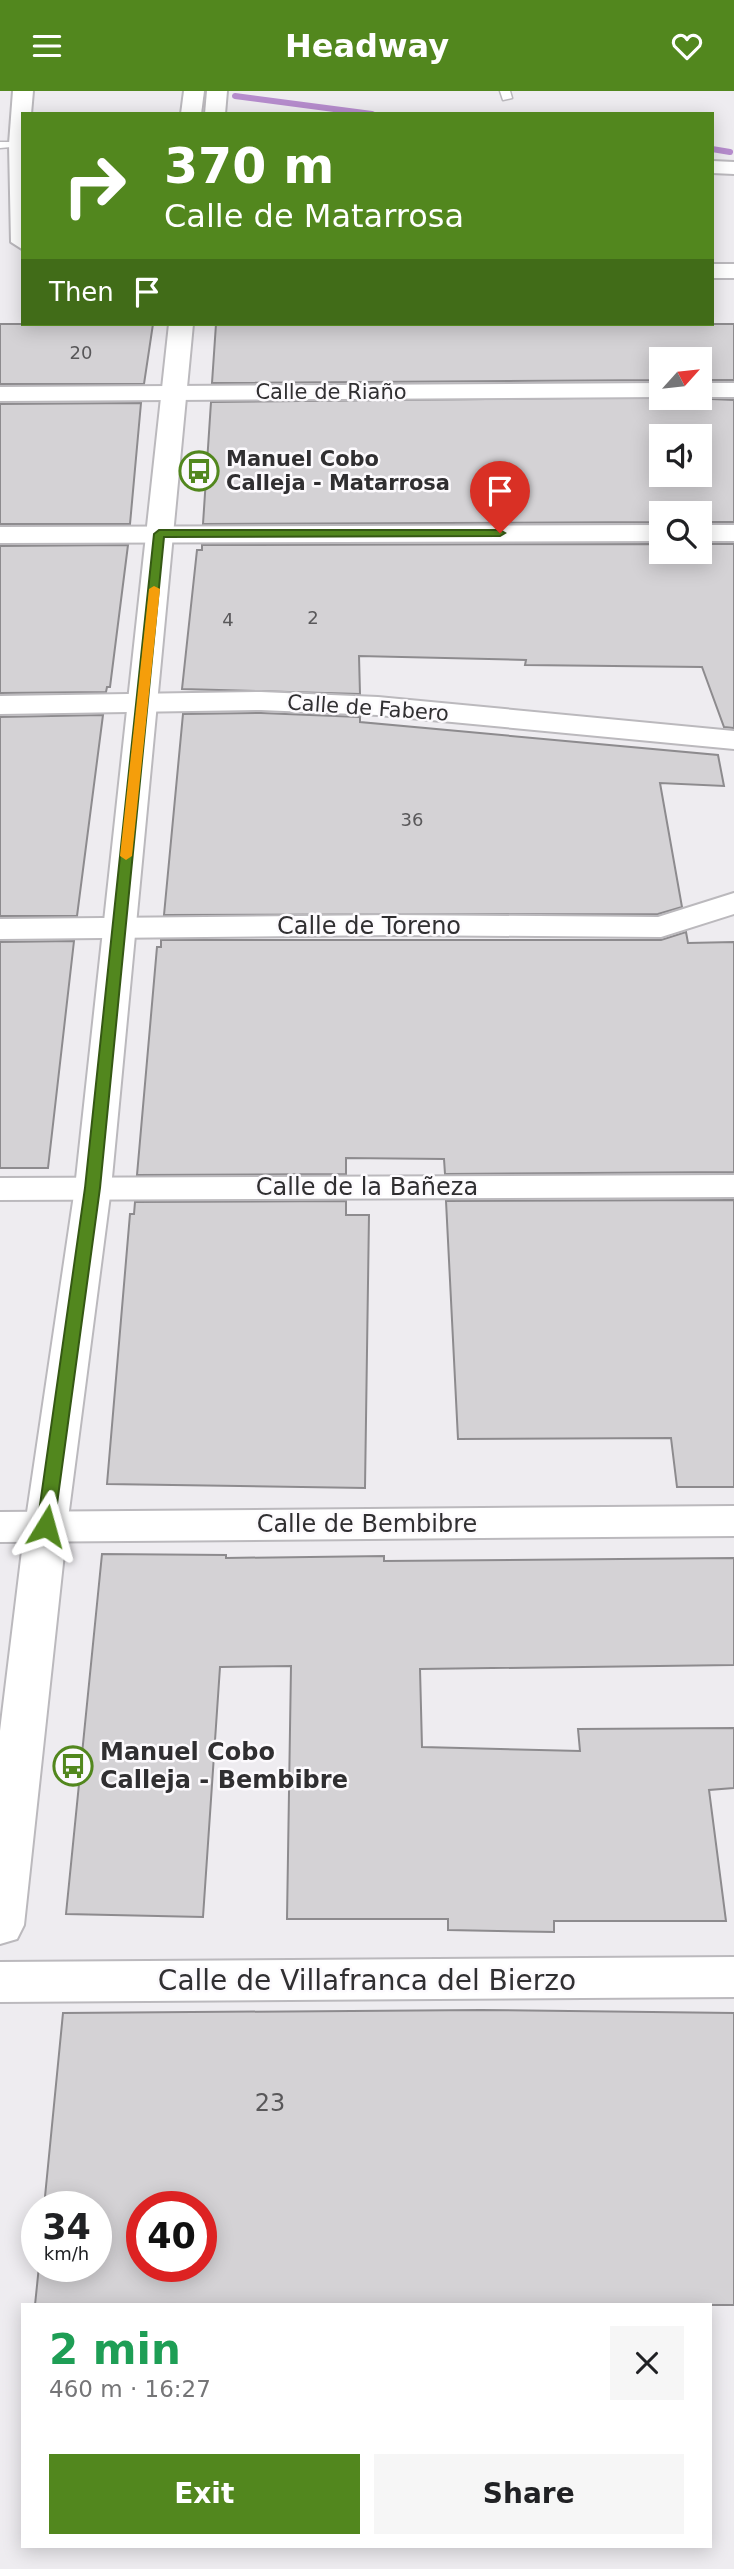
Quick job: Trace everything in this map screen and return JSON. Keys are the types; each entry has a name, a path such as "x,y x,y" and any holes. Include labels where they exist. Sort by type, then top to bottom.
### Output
{"street":[{"path":"21,234 10,144 23,91"},
{"path":"191,112 194,91"},
{"path":"215,112 217,91"},
{"path":"714,167 734,168"},
{"path":"714,271 734,271"},
{"path":"0,1925 46,1526 93,1188 117,929 144,703 181,326"},
{"name":"Calle de Riaño","path":"0,394 649,390"},
{"path":"712,390 734,390"},
{"path":"0,535 649,533"},
{"path":"712,533 734,533"},
{"name":"Calle de Fabero","path":"0,705 261,701 378,706 734,740"},
{"name":"Calle de Toreno","path":"0,929 392,925 661,927 734,902"},
{"name":"Calle de la Bañeza","path":"0,1189 734,1186"},
{"name":"Calle de Bembibre","path":"0,1527 734,1521"},
{"name":"Calle de Villafranca del Bierzo","path":"0,1982 734,1977"}],"building":[{"path":"0,324 153,326 144,384 0,384"},
{"path":"734,324 734,380 712,380 712,347 649,347 649,380 212,383 216,326"},
{"path":"649,397 649,410 712,410 712,399 734,400 734,522 712,522 712,501 649,501 649,522 203,524 211,402"},
{"path":"141,403 130,524 0,524 0,404"},
{"path":"649,544 649,564 712,564 712,544 734,544 734,728 724,727 702,667 525,665 526,660 359,656 360,694 182,689 197,550 202,550 202,545"},
{"path":"128,545 110,687 107,687 106,692 0,693 0,546"},
{"path":"261,713 360,717 360,722 718,755 724,786 660,783 682,907 658,914 164,915 183,714"},
{"path":"103,715 77,916 0,916 0,717"},
{"path":"686,932 688,943 734,942 734,1172 445,1174 444,1159 346,1158 346,1174 137,1175 157,947 161,947 161,940 661,940"},
{"path":"74,941 48,1168 0,1168 0,942"},
{"path":"734,1200 734,1487 677,1487 671,1438 458,1439 446,1201"},
{"path":"346,1201 346,1215 369,1215 365,1488 107,1484 130,1214 134,1214 135,1202"},
{"path":"102,1554 226,1555 226,1558 384,1556 384,1561 734,1558 734,1665 420,1669 422,1747 580,1751 578,1729 734,1728 734,1788 709,1790 726,1921 554,1921 554,1932 448,1930 448,1919 287,1919 291,1666 220,1667 203,1917 66,1914"},
{"path":"481,2010 734,2013 734,2305 35,2303 37,2282 112,2282 112,2191 46,2191 63,2013"}],"waterway":[{"path":"235,96 357,112"},
{"path":"714,149 730,152"}],"slow traffic":[{"path":"126,856 154,589"}],"place":[{"name":"Manuel Cobo Calleja - Matarrosa","path":"199,471"},
{"name":"Manuel Cobo Calleja - Bembibre","path":"73,1766"}],"route":[{"path":"46,1526 93,1188 117,929 144,703 159,534 500,533"}]}
